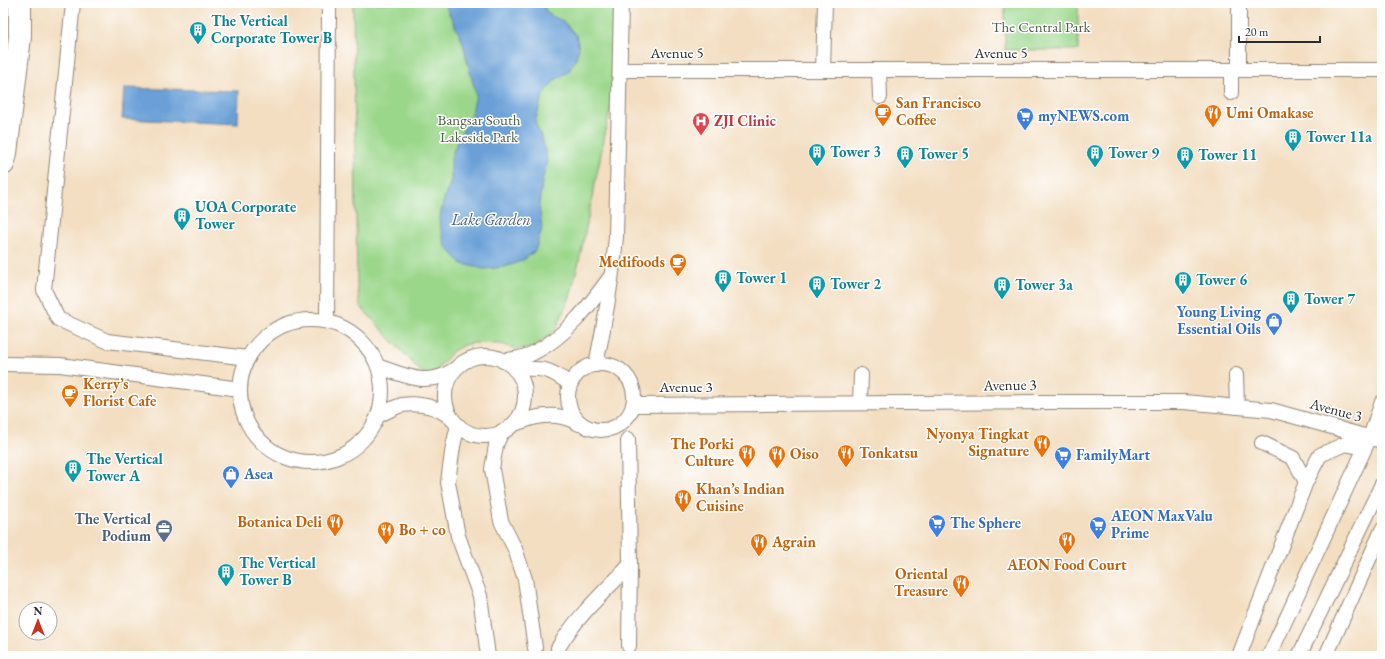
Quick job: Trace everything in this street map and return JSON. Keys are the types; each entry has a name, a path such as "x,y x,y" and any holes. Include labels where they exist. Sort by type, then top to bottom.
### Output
{"street":[{"path":"6,170 6,153 20,38 20,3"}],"lane":[{"path":"73,3 44,290 58,319 107,341 248,358"},
{"path":"327,321 329,3"},
{"path":"596,365 604,328 616,237 621,3"},
{"path":"823,70 825,3"},
{"path":"1231,93 1235,70 1239,3"},
{"name":"Avenue 5","path":"620,70 1382,70"},
{"path":"879,70 880,98"},
{"path":"509,365 532,354 564,332 591,303 612,275"},
{"path":"305,320 327,321 350,330 368,346 380,367 384,391 379,415 368,436 350,452 328,460 304,462 283,456 265,445 251,429 242,410 240,389 242,373 248,358 265,336 284,325 305,320"},
{"path":"380,367 414,379 430,380 446,376 465,361 478,357 491,356 509,365 552,371 570,384"},
{"path":"3,364 60,365 240,389"},
{"path":"509,365 521,379 525,391 524,403 520,415 507,428 496,445 492,469 501,521 515,549 526,579 535,648"},
{"path":"379,415 402,405 417,405 444,412 468,432 479,435 491,435 533,417 546,416 562,417 582,425 592,429 603,430 614,428 623,422 634,404 634,394 631,384 625,375 617,368 606,365 596,365 585,368 576,375 570,384 567,395 569,406 574,417 582,425"},
{"path":"455,369 445,388 447,410 455,422 448,482 458,536 480,596 488,656"},
{"path":"860,403 861,375"},
{"path":"1236,376 1237,407"},
{"name":"Avenue 3","path":"634,404 1184,402 1271,410 1371,442"},
{"path":"1269,656 1371,442 1382,402"},
{"path":"628,439 630,565 629,646"},
{"path":"1239,656 1306,482 1320,455 1345,444 1371,442"},
{"path":"1262,443 1293,458 1306,482"},
{"path":"1299,656 1382,484"},
{"path":"1326,656 1382,530"},
{"path":"558,648 565,636 580,617 630,565"}],"green space":[{"name":"Bangsar South Lakeside Park","path":"353,3 614,3 611,105 580,257 570,297 555,331 533,348 516,349 501,344 472,343 464,345 453,351 434,374 422,373 360,306 357,285"},
{"name":"The Central Park","path":"1005,3 1078,3 1078,50 1005,50"}],"water":[{"name":"Lake Garden","path":"444,3 542,3 548,14 563,21 576,35 579,48 575,61 569,71 554,81 543,95 535,122 543,141 547,161 539,205 542,228 535,251 522,261 505,267 484,269 462,264 445,246 439,221 444,199 451,180 451,158 459,136 470,120 476,95 462,40"},
{"path":"124,88 239,91 238,124 122,119"}],"place":[{"name":"The Vertical Corporate Tower B","path":"198,45"},
{"name":"San Francisco Coffee","path":"883,127"},
{"name":"Umi Omakase","path":"1213,128"},
{"name":"myNEWS.com","path":"1025,131"},
{"name":"ZJI Clinic","path":"701,136"},
{"name":"Tower 11a","path":"1293,152"},
{"name":"Tower 3","path":"817,167"},
{"name":"Tower 9","path":"1095,168"},
{"name":"Tower 5","path":"905,169"},
{"name":"Tower 11","path":"1185,170"},
{"name":"UOA Corporate Tower","path":"182,231"},
{"name":"Medifoods","path":"678,277"},
{"name":"Tower 1","path":"723,293"},
{"name":"Tower 6","path":"1183,295"},
{"name":"Tower 2","path":"817,299"},
{"name":"Tower 3a","path":"1002,300"},
{"name":"Tower 7","path":"1291,314"},
{"name":"Young Living Essential Oils","path":"1274,336"},
{"name":"Kerry’s Florist Cafe","path":"70,408"},
{"name":"Nyonya Tingkat Signature","path":"1042,458"},
{"name":"The Porki Culture","path":"747,468"},
{"name":"Tonkatsu","path":"846,468"},
{"name":"Oiso","path":"777,469"},
{"name":"FamilyMart","path":"1063,470"},
{"name":"The Vertical Tower A","path":"73,483"},
{"name":"Asea","path":"231,489"},
{"name":"Khan’s Indian Cuisine","path":"683,513"},
{"name":"Botanica Deli","path":"335,537"},
{"name":"The Sphere","path":"937,538"},
{"name":"AEON MaxValu Prime","path":"1098,540"},
{"name":"The Vertical Podium","path":"164,543"},
{"name":"Bo + co","path":"386,545"},
{"name":"AEON Food Court","path":"1067,555"},
{"name":"Agrain","path":"759,557"},
{"name":"The Vertical Tower B","path":"226,587"},
{"name":"Oriental Treasure","path":"961,598"}]}
